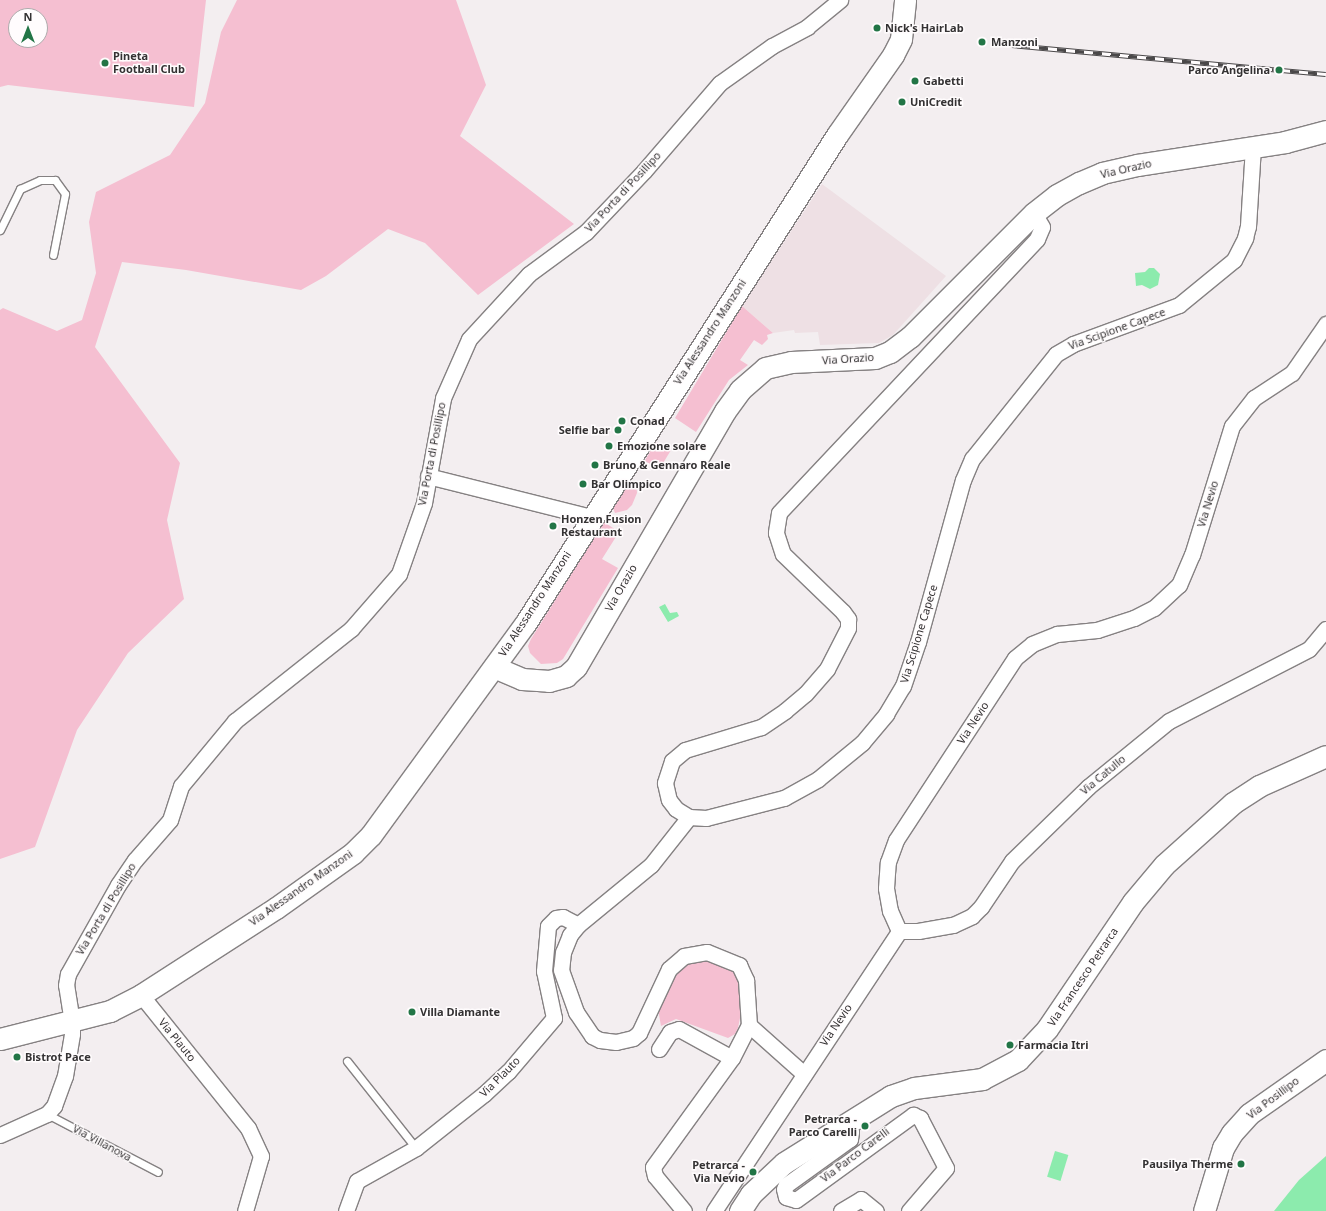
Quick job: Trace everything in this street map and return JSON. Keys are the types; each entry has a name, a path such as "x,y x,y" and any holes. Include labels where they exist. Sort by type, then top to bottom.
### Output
{"street":[{"name":"Via Porta di Posillipo","path":"72,1022 66,985 74,961 135,860 170,820 181,786 236,721 351,629 399,574 424,503 443,398 469,339 529,274 586,232 644,171 720,83 772,46 807,27 840,0"},
{"name":"Via Alessandro Manzoni","path":"0,1039 72,1022 110,1011 140,995 276,908 353,853 371,835 525,624 591,517 837,135 893,55 901,39 905,0"},
{"name":"Via Orazio","path":"494,667 522,678 549,681 566,676 576,667 725,411 751,379 765,368 778,364 875,358 890,352 910,337 1034,213 1056,195 1102,173 1137,165 1253,147 1326,131"},
{"name":"Via Scipione Capece","path":"689,817 706,818 784,798 818,779 862,743 886,714 903,686 918,642 963,480 972,459 1056,354 1073,344 1179,305 1234,260 1245,238 1248,226 1253,147"},
{"path":"684,1211 655,1176 653,1167 732,1058 749,1025 746,980 740,965 707,952 695,952 684,956 669,968 639,1033 634,1038 616,1042 592,1036 576,1012 561,970 563,952 570,935 578,924 651,865 689,817 676,809 669,800 665,783 672,760 685,750 761,727 785,711 805,694 827,669 848,628 848,619 844,612 783,554 776,533 779,513 1037,239 1042,227 1034,213"},
{"name":"Via Nevio","path":"714,1211 899,931 890,910 886,888 888,862 896,840 1015,658 1032,644 1057,634 1097,630 1134,618 1154,608 1179,585 1192,555 1232,426 1254,398 1292,373 1326,324"},
{"path":"428,476 591,517"},
{"name":"Via Catullo","path":"899,931 918,931 953,925 972,916 981,907 1012,861 1088,787 1169,721 1309,649 1326,629"},
{"name":"Via Francesco Petrarca","path":"740,1211 751,1194 784,1163 891,1096 914,1088 963,1084 982,1079 1018,1060 1047,1029 1133,902 1169,860 1233,803 1259,786 1326,756"},
{"name":"Via Plauto","path":"346,1211 357,1180 416,1148 484,1094 508,1072 554,1018 544,971 548,926 556,918 563,917 578,924"},
{"name":"Via Plauto","path":"140,995 248,1128 262,1156 245,1211"},
{"path":"0,1135 47,1114 54,1106 65,1076 72,1022"},
{"path":"749,1025 804,1074"},
{"path":"659,1049 670,1032 679,1029 732,1058"},
{"name":"Via Posillipo","path":"1204,1211 1223,1148 1232,1133 1249,1114 1326,1060"},
{"name":"Via Parco Carelli","path":"845,1125 851,1132 850,1139 786,1185 784,1189 786,1197 796,1200 913,1115 920,1118 946,1168 909,1211"},
{"path":"841,1211 861,1199 876,1211"}],"lane":[{"path":"0,230 20,189 40,180 55,180 65,194 53,255"},
{"path":"347,1061 416,1148"},
{"name":"Via Villanova","path":"47,1114 158,1172"}],"shaded area":[{"name":"Pineta Football Club","path":"0,0 206,0 194,107 8,85 0,87"},
{"path":"237,0 456,0 486,85 460,136 574,224 478,295 425,243 388,229 326,276 301,290 186,270 122,262 95,347 180,463 167,520 184,599 128,653 77,730 35,847 0,859 0,310 3,308 57,331 82,320 96,273 89,222 96,192 170,155 205,103 221,32"},
{"path":"822,184 946,276 893,335 879,343 820,345 818,332 795,333 794,330 773,333 742,306"},
{"path":"1149,268 1154,268 1160,274 1158,285 1150,289 1142,285 1136,286 1135,273 1145,272"},
{"path":"742,306 773,333 767,335 768,339 762,345 754,340 740,360 748,365 729,380 696,432 675,418"},
{"path":"656,442 671,451 659,470 645,461"},
{"path":"636,481 637,493 632,505 627,510 615,513 613,508 630,482"},
{"path":"604,522 619,532 602,559 618,568 563,659 557,663 541,664 530,653 528,646 531,639"},
{"path":"665,604 670,613 677,612 679,616 668,622 659,607"},
{"path":"704,957 738,971 743,1003 738,1028 735,1034 728,1038 676,1019 661,1026 658,1009 678,970 685,964"},
{"path":"1055,1151 1068,1155 1060,1181 1047,1177"},
{"path":"1326,1156 1326,1211 1274,1211 1299,1180"}],"railway":[{"path":"1012,45 1326,74"}],"place":[{"name":"Nick's HairLab","path":"877,28"},
{"name":"Manzoni","path":"982,42"},
{"name":"Pineta Football Club","path":"105,63"},
{"name":"Parco Angelina","path":"1279,70"},
{"name":"Gabetti","path":"915,81"},
{"name":"UniCredit","path":"902,102"},
{"name":"Conad","path":"622,421"},
{"name":"Selfie bar","path":"618,430"},
{"name":"Emozione solare","path":"609,446"},
{"name":"Bruno & Gennaro Reale","path":"595,465"},
{"name":"Bar Olimpico","path":"583,484"},
{"name":"Honzen Fusion Restaurant","path":"553,526"},
{"name":"Villa Diamante","path":"412,1012"},
{"name":"Farmacia Itri","path":"1010,1045"},
{"name":"Bistrot Pace","path":"17,1057"},
{"name":"Petrarca - Parco Carelli","path":"865,1126"},
{"name":"Pausilya Therme","path":"1241,1164"},
{"name":"Petrarca - Via Nevio","path":"753,1172"}]}
